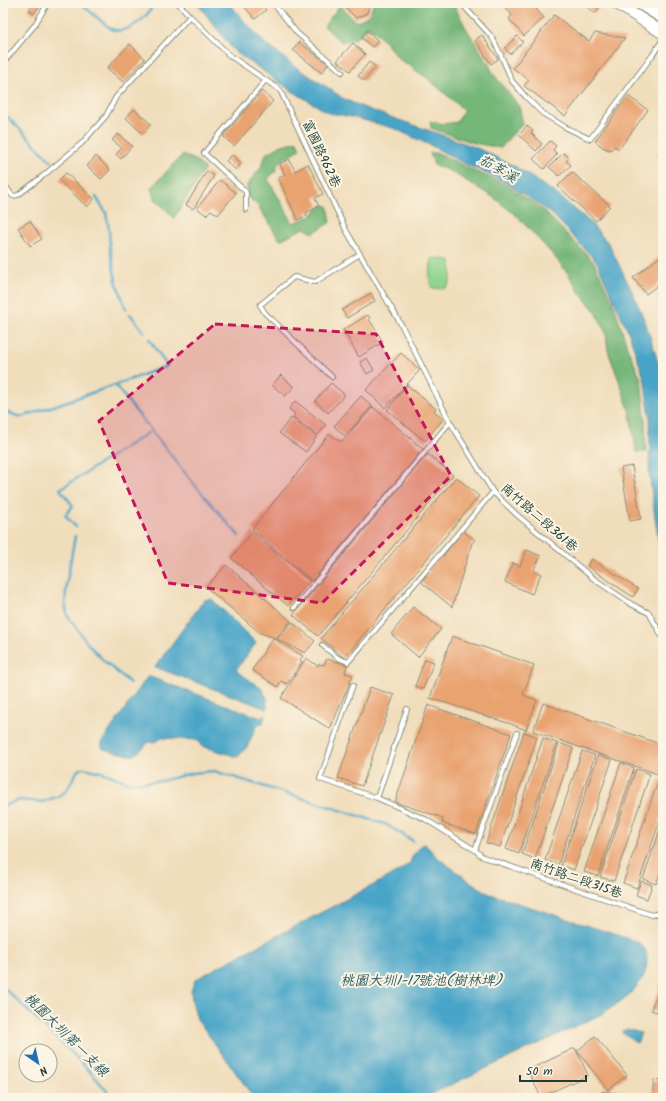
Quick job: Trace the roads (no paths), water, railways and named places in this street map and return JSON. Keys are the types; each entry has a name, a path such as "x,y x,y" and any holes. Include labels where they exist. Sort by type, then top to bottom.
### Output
{"street":[{"path":"616,3 663,33"},
{"path":"639,3 663,18"}],"lane":[{"path":"3,63 34,26 48,3"},
{"name":"富國路962巷","path":"178,3 230,55 265,81 280,90 346,230 411,343"},
{"path":"273,3 297,33 342,72"},
{"path":"461,3 492,37 512,81 526,97 542,113 565,127 590,139 663,39"},
{"path":"3,182 10,194 13,196 18,195 82,143 106,116 116,97 190,16"},
{"path":"246,210 246,192 204,153 265,81"},
{"path":"332,377 265,313 260,304 294,277 315,282 360,254"},
{"name":"南竹路二段361巷","path":"411,343 450,422 493,492 517,515 594,579 648,614 663,638"},
{"path":"294,608 450,422"},
{"path":"322,645 338,658 348,662 493,492"},
{"path":"353,685 320,779 377,798 426,819 475,850 516,733"},
{"path":"377,798 407,709"},
{"name":"南竹路二段315巷","path":"475,850 483,857 652,915 663,912"}],"water":[{"name":"茄苳溪","path":"197,3 229,3 265,43 294,66 344,99 370,110 477,148 516,167 555,193 589,221 608,243 634,295 646,324 663,378 663,576 649,473 650,418 644,378 629,334 597,262 551,213 505,182 393,128 352,117 329,113 292,91 234,51"},
{"path":"212,599 256,643 236,670 262,689 267,698 267,709 155,667 204,600"},
{"path":"148,676 261,718 265,715 263,723 257,726 247,747 238,757 201,746 198,740 162,738 153,743 149,742 134,756 103,749 101,743"},
{"name":"桃園大圳1-17號池(樹林埤)","path":"424,843 437,857 469,881 490,894 630,939 644,947 647,956 646,969 638,986 616,1005 600,1015 423,1098 254,1098 197,1019 191,991 195,980 398,872 410,863 413,855"},
{"path":"627,1029 641,1033 637,1043 621,1032"}],"waterway":[{"path":"80,3 111,29 116,30 127,29 142,20 151,9 153,3"},
{"path":"3,112 52,162"},
{"path":"96,197 106,213 109,229 110,249 116,281 126,309"},
{"path":"130,314 144,332"},
{"path":"115,385 167,366 149,339"},
{"path":"3,411 21,417 115,385 194,484 239,536"},
{"path":"76,527 65,515 73,506 60,489 148,433"},
{"path":"75,536 67,581 65,602 67,615 88,644 103,660 130,683"},
{"path":"3,806 20,800 42,802 59,796 67,790 78,770 84,768 102,772 130,783 161,781 192,773 214,771 385,824 413,841"},
{"name":"桃園大圳第一支線","path":"3,987 74,1055 113,1098"}]}
